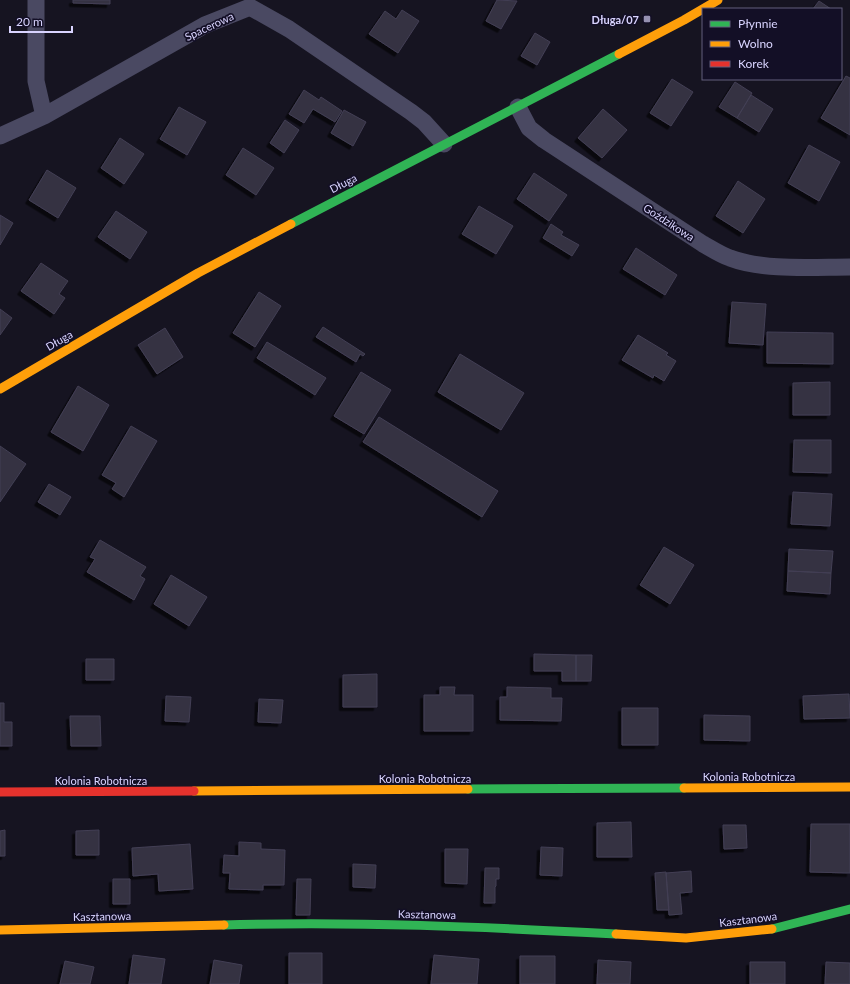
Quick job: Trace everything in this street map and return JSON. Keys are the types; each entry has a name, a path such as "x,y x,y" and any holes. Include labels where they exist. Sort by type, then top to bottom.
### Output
{"street":[{"path":"36,0 36,81 44,116"},
{"name":"Długa","path":"704,8 718,0"},
{"name":"Spacerowa","path":"0,136 44,116 205,25 250,4 411,112 424,122 444,144"},
{"name":"Długa","path":"0,389 198,273 444,144 518,107 702,9"},
{"name":"Goździkowa","path":"518,107 529,128 544,140 703,244 730,258 757,264 784,267 850,267"},
{"name":"Kolonia Robotnicza","path":"0,792 850,787"},
{"name":"Kasztanowa","path":"0,930 292,923 488,928 686,938 774,929 850,909"}],"building":[{"path":"73,0 110,0 110,4 73,3"},
{"path":"497,0 517,1 501,29 486,21"},
{"path":"819,1 830,8 814,8"},
{"path":"402,10 419,21 398,53 369,34 385,11 396,19"},
{"path":"535,33 550,42 537,65 521,56"},
{"path":"846,76 850,78 850,135 821,118"},
{"path":"672,79 693,92 671,126 650,113"},
{"path":"735,82 752,93 737,118 719,107"},
{"path":"304,90 319,100 321,97 342,111 335,122 313,109 304,123 289,114"},
{"path":"751,95 773,109 759,132 737,118"},
{"path":"179,107 206,122 187,155 160,139"},
{"path":"603,109 627,130 602,158 578,138"},
{"path":"344,110 366,122 353,146 331,133"},
{"path":"285,120 299,130 284,153 270,143"},
{"path":"120,138 144,154 124,184 101,168"},
{"path":"809,145 840,162 819,201 788,183"},
{"path":"243,148 274,168 256,195 226,175"},
{"path":"47,170 76,188 58,218 29,200"},
{"path":"534,173 567,195 549,221 517,199"},
{"path":"738,181 765,199 743,233 716,216"},
{"path":"479,206 513,226 496,254 462,234"},
{"path":"116,211 147,232 130,259 98,237"},
{"path":"0,215 13,223 0,245"},
{"path":"551,224 563,232 561,235 579,245 572,256 543,238"},
{"path":"636,248 677,275 665,295 623,269"},
{"path":"41,263 68,281 59,294 65,298 54,314 21,291"},
{"path":"259,292 281,306 255,347 233,333"},
{"path":"732,302 766,304 763,345 729,343"},
{"path":"0,309 12,318 0,335"},
{"path":"323,327 365,354 363,356 360,354 356,362 316,337"},
{"path":"165,328 183,357 157,374 138,345"},
{"path":"767,332 833,333 833,364 767,363"},
{"path":"638,335 668,353 666,355 676,361 664,381 654,375 653,378 622,360"},
{"path":"267,342 326,378 315,395 257,358"},
{"path":"460,354 524,393 501,430 438,392"},
{"path":"361,372 391,390 364,434 334,416"},
{"path":"830,382 830,415 793,415 793,383"},
{"path":"78,386 109,405 83,451 51,432"},
{"path":"379,417 498,491 482,517 363,442"},
{"path":"131,426 157,441 124,497 112,489 116,483 102,475"},
{"path":"794,440 831,440 831,473 793,472"},
{"path":"0,446 26,464 0,502"},
{"path":"49,484 71,497 60,515 38,502"},
{"path":"793,492 832,494 830,526 791,524"},
{"path":"100,540 146,567 140,576 145,579 134,600 87,572 95,559 90,557"},
{"path":"664,547 694,565 670,604 640,585"},
{"path":"789,549 833,551 831,573 788,571"},
{"path":"788,571 831,573 830,594 787,591"},
{"path":"171,575 207,597 189,626 154,604"},
{"path":"534,654 576,655 576,681 562,681 562,671 534,671"},
{"path":"576,655 592,655 591,681 576,681"},
{"path":"86,659 114,659 114,680 86,680"},
{"path":"377,674 377,707 343,707 343,675"},
{"path":"440,687 455,687 454,695 473,695 473,731 424,731 424,695 440,695"},
{"path":"507,687 551,688 551,698 562,698 561,721 500,720 500,697 507,697"},
{"path":"849,694 850,718 804,719 803,696"},
{"path":"166,696 191,697 189,722 165,721"},
{"path":"259,699 283,700 281,723 258,722"},
{"path":"0,703 4,703 4,722 12,722 12,746 0,746"},
{"path":"622,708 658,708 658,745 622,745"},
{"path":"704,715 750,716 750,741 704,740"},
{"path":"70,716 100,716 101,746 71,746"},
{"path":"631,822 632,857 597,857 597,823"},
{"path":"811,824 850,824 850,873 810,872"},
{"path":"723,825 746,825 747,848 724,849"},
{"path":"5,830 5,856 0,856 0,831"},
{"path":"99,830 99,855 76,855 76,831"},
{"path":"239,842 261,843 261,849 285,850 284,885 263,885 263,890 229,889 230,873 223,873 224,855 239,856"},
{"path":"190,844 193,889 159,891 158,874 133,876 132,848"},
{"path":"541,847 563,848 562,876 540,875"},
{"path":"445,849 468,849 467,884 445,883"},
{"path":"353,864 376,865 375,888 353,887"},
{"path":"485,868 499,868 499,879 496,879 495,887 495,903 484,903"},
{"path":"691,871 692,892 680,893 682,914 669,915 666,873"},
{"path":"666,872 669,910 657,910 655,873"},
{"path":"113,879 130,879 130,904 113,904"},
{"path":"297,879 311,879 310,915 296,915"},
{"path":"289,953 322,953 322,984 289,984"},
{"path":"133,955 165,959 161,984 129,984"},
{"path":"434,955 479,959 477,984 431,984"},
{"path":"520,956 555,956 555,984 520,984"},
{"path":"214,960 242,965 239,984 210,984"},
{"path":"598,960 631,962 630,984 597,984"},
{"path":"65,961 94,967 90,984 60,984"},
{"path":"750,962 785,962 785,984 750,984"},
{"path":"826,962 850,963 850,984 825,984"}],"traffic: fast":[{"path":"291,224 619,54"},
{"path":"468,789 684,788"},
{"path":"772,929 850,909"},
{"path":"224,925 371,924 616,934"}],"traffic: slow":[{"path":"704,8 718,0"},
{"path":"619,54 702,9"},
{"path":"0,389 198,273 291,224"},
{"path":"684,788 850,787"},
{"path":"194,791 468,789"},
{"path":"0,930 224,925"},
{"path":"616,934 686,938 772,929"}],"traffic: jam":[{"path":"0,792 194,791"}],"place":[{"name":"Długa/07","path":"647,19"}]}
